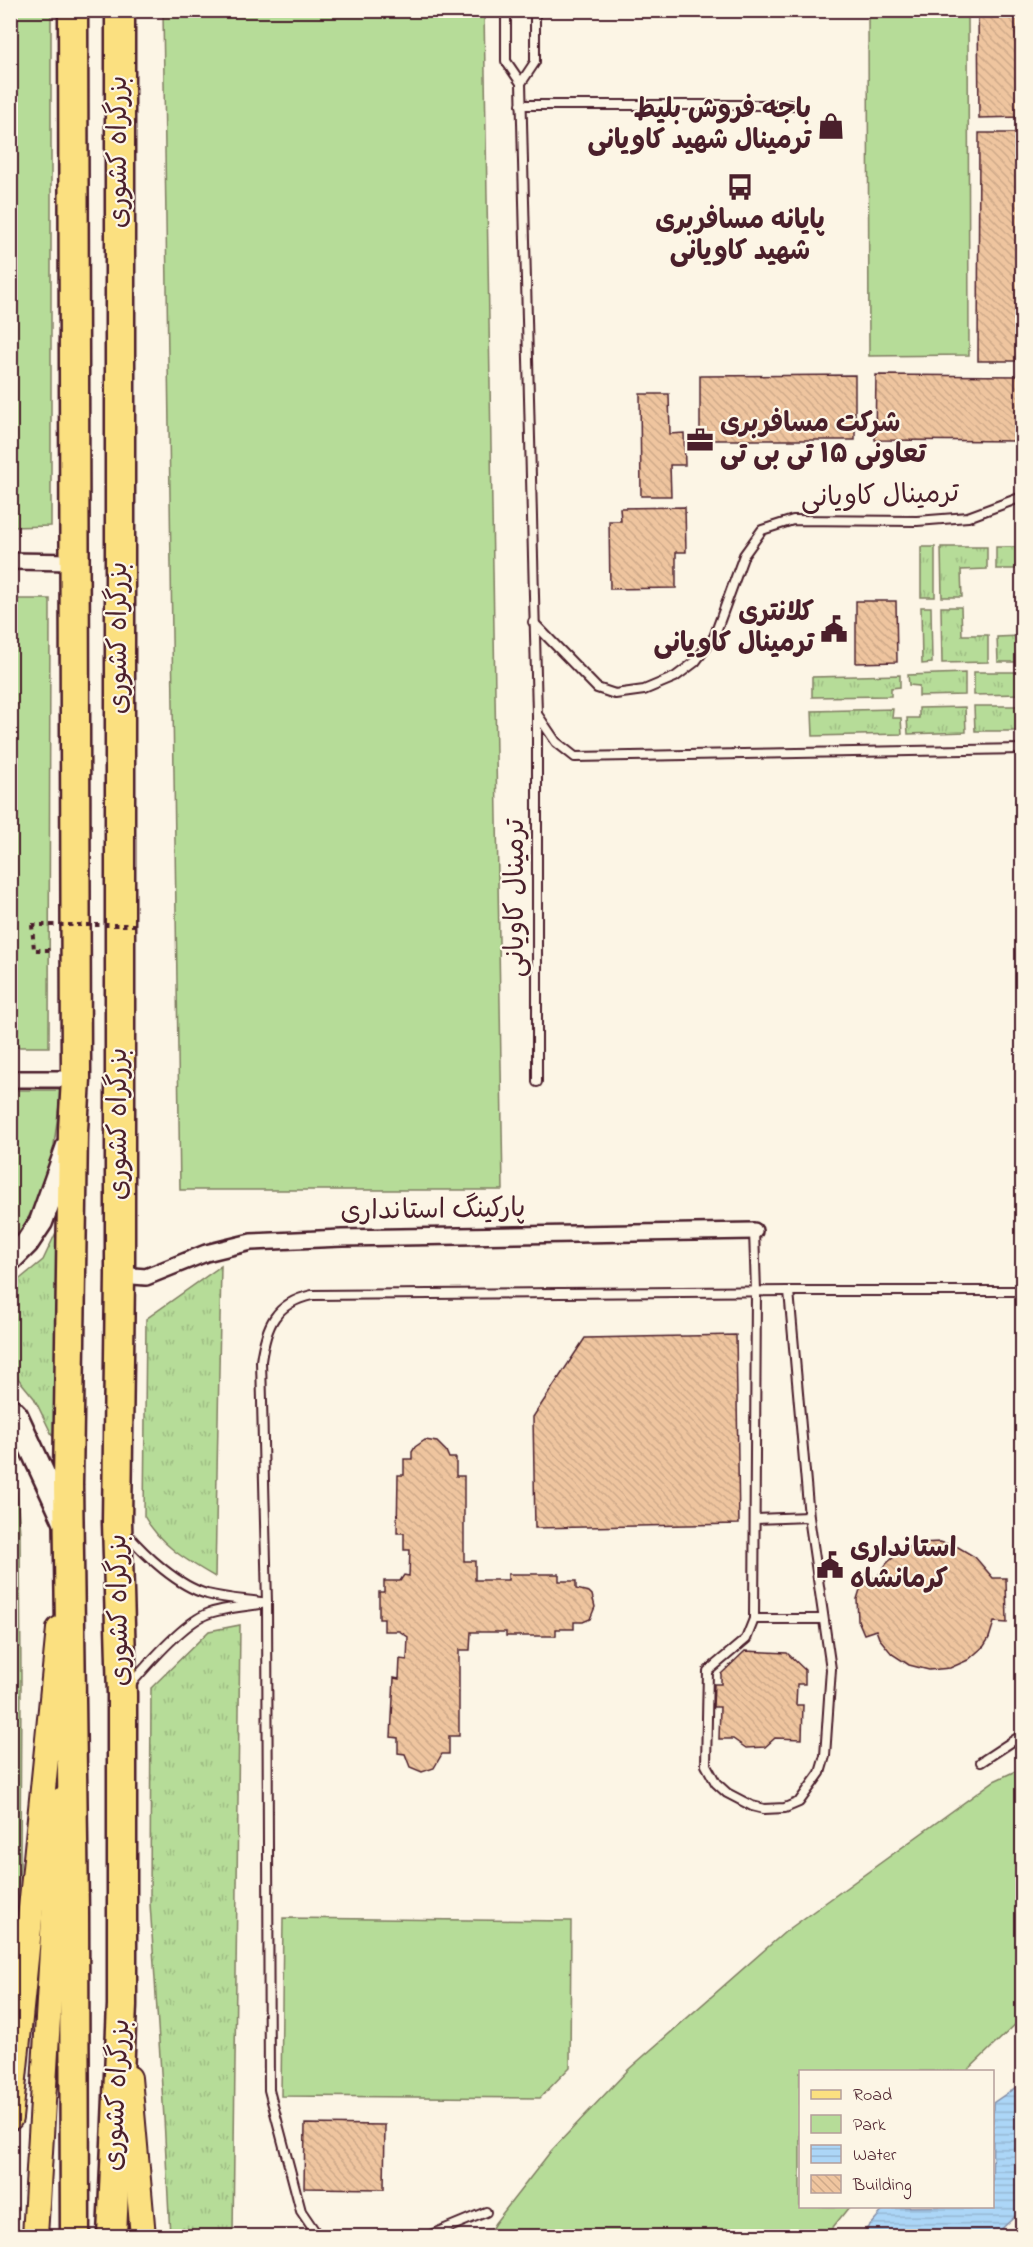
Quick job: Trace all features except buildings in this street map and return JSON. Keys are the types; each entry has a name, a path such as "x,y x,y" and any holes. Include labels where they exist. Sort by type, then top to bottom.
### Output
{"highway":[{"name":"بزرگراه کشوری","path":"73,10 76,1079 73,1130 69,1532 75,2236"},
{"name":"بزرگراه کشوری","path":"112,2236 122,2005 122,1695 117,1522 120,1275 120,10"}],"main road":[{"path":"10,1260 27,1243 41,1222 73,1130"},
{"path":"10,1409 16,1415 69,1532 10,2118"},
{"path":"35,2236 71,1623"},
{"path":"122,2005 143,2236"}],"street":[{"path":"10,561 75,562"},
{"path":"10,1079 76,1079"},
{"name":"پارکینگ استانداری","path":"120,1275 146,1277 206,1253 251,1242 342,1238 754,1231"}],"lane":[{"name":"ترمینال کاویانی","path":"506,10 506,61 520,83 521,105 537,714 537,1082"},
{"path":"520,83 535,62 535,10"},
{"path":"521,105 794,105"},
{"name":"ترمینال کاویانی","path":"533,622 597,688 615,694 644,690 675,677 695,662 714,637 744,555 762,530 793,520 917,522 968,517 1023,497"},
{"path":"537,714 556,742 575,757 1023,749"},
{"path":"754,1231 756,1291 754,1619 746,1639 708,1671 706,1766 716,1783 727,1793 752,1806 764,1809 785,1808 799,1802 820,1773 825,1756 831,1669 809,1517 789,1291"},
{"path":"318,2236 301,2211 269,2090 267,1603 261,1361 269,1325 278,1312 298,1298 312,1295 1023,1291"},
{"path":"755,1519 809,1517"},
{"path":"117,1522 145,1554 192,1587 206,1594 267,1603"},
{"path":"122,1695 151,1660 191,1624 206,1614 267,1603"},
{"path":"754,1619 823,1619"},
{"path":"981,1762 1023,1735"},
{"path":"10,2056 20,2027"},
{"path":"428,2236 486,2212"}],"path":[{"path":"34,950 32,925 139,925"}],"green space":[{"path":"10,11 51,11 51,526 11,527"},
{"path":"163,11 484,11 503,1190 180,1190"},
{"path":"868,11 968,11 969,355 869,356"},
{"path":"921,547 935,547 935,597 921,597"},
{"path":"941,547 987,547 987,569 961,570 962,597 942,597"},
{"path":"996,547 1022,547 1022,595 1020,595 1020,569 996,569"},
{"path":"11,599 50,599 49,1047 11,1047"},
{"path":"1020,606 1022,606 1022,662 998,662 997,637 1020,636"},
{"path":"921,607 931,607 932,663 922,664"},
{"path":"941,607 961,607 962,635 988,635 988,662 942,663"},
{"path":"974,672 1022,672 1021,694 974,695"},
{"path":"965,673 965,695 919,696 919,686 909,685 908,675"},
{"path":"900,675 900,687 891,688 891,696 812,697 812,677"},
{"path":"974,706 1021,706 1022,731 975,731"},
{"path":"965,707 966,732 908,734 907,718 919,718 919,708"},
{"path":"893,709 892,718 901,718 902,734 813,736 812,711"},
{"path":"11,1090 61,1090 51,1168 24,1227 11,1239"},
{"path":"59,1226 54,1439 34,1398 11,1370 10,1287 43,1260"},
{"path":"221,1266 215,1577 166,1544 144,1516 146,1319"},
{"path":"11,1472 17,1492 20,1534 21,1683 20,1865 11,1961"},
{"path":"240,1625 233,2236 170,2236 150,1903 151,1688 209,1631"},
{"path":"1022,1768 1022,2018 968,2070 799,2070 799,2208 848,2208 826,2236 487,2236 551,2151 629,2069 785,1932 994,1781"},
{"path":"283,1918 571,1921 570,2067 540,2098 281,2096"}],"water":[{"path":"1022,2083 1022,2210 994,2236 860,2236 885,2208 994,2208 994,2102"}],"place":[{"name":"باجه فروش بلیط ترمینال شهید کاویانی","path":"831,126"},
{"name":"پايانه مسافربری شهید کاویانی","path":"740,187"},
{"name":"شرکت مسافربری تعاونی ۱۵ تی بی تی","path":"700,440"},
{"name":"کلانتری ترمینال کاویانی","path":"834,629"},
{"name":"استانداری کرمانشاه","path":"830,1565"}]}
